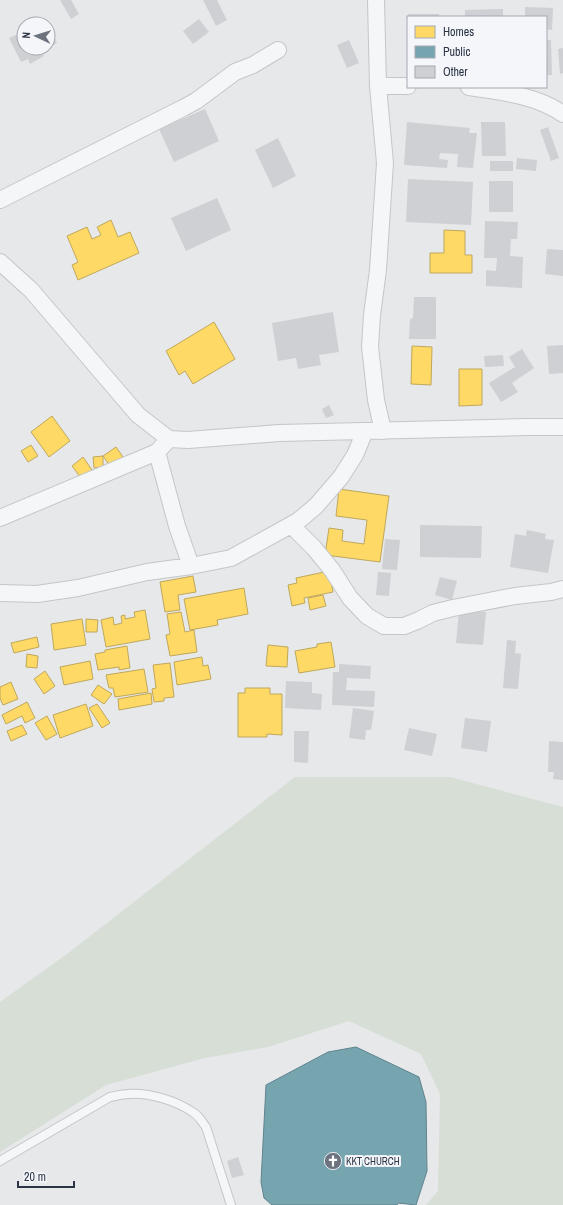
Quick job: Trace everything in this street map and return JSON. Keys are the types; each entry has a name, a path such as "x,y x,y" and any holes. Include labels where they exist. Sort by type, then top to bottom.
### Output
{"street":[{"path":"376,0 378,86 385,163 378,270 372,315 370,347 376,400 383,431"},
{"path":"0,200 196,101 235,72 253,65 278,50"},
{"path":"378,86 407,86"},
{"path":"476,88 510,93 552,106 563,114"},
{"path":"0,262 31,290 138,415 169,439 188,440 279,433 526,426 563,427"},
{"path":"0,594 37,594 78,588 147,572 191,566 231,558 291,525 316,506 341,477 355,455 365,431"},
{"path":"0,518 157,452 169,439"},
{"path":"157,452 191,566"},
{"path":"291,525 314,548 327,564 350,598 367,616 384,626 404,626 417,622 433,613 453,608 515,596 551,592 563,589"}],"lane":[{"path":"0,1161 110,1097 129,1094 163,1098 194,1113 206,1127 231,1205"}],"shaded area":[{"path":"295,777 450,777 563,807 563,1205 426,1205 438,1191 440,1094 421,1054 349,1021 268,1047 205,1058 106,1085 0,1152 0,1002 67,954"}],"building: Homes":[{"path":"111,220 118,237 130,232 139,253 78,280 72,265 78,262 67,236 87,227 92,239 101,235 97,227"},
{"path":"444,230 465,231 465,255 472,255 472,273 430,273 430,253 444,253"},
{"path":"214,322 235,359 193,384 185,371 179,375 166,351"},
{"path":"412,346 432,347 431,385 411,384"},
{"path":"459,369 482,369 482,405 459,406"},
{"path":"52,416 70,441 49,457 31,432"},
{"path":"31,445 38,456 28,462 21,451"},
{"path":"116,447 123,457 110,466 103,456"},
{"path":"103,456 103,467 94,468 93,457"},
{"path":"83,457 92,470 81,478 72,466"},
{"path":"339,489 389,496 380,562 325,555 329,528 343,530 342,541 364,544 367,520 336,516"},
{"path":"329,571 333,592 304,598 305,603 292,606 288,585 297,583 296,578"},
{"path":"193,576 196,592 178,595 180,610 165,612 160,582"},
{"path":"244,588 248,614 217,620 218,625 190,630 184,599"},
{"path":"323,595 326,606 310,610 308,598"},
{"path":"145,610 150,639 106,647 101,620 113,617 114,625 122,623 121,616 125,615 125,619 135,617 134,612"},
{"path":"181,612 185,632 194,630 197,652 170,656 166,635 170,634 167,614"},
{"path":"82,619 86,645 54,650 51,624"},
{"path":"86,619 98,620 97,632 86,632"},
{"path":"37,637 39,647 14,653 11,643"},
{"path":"331,642 335,667 299,673 295,651 317,647 317,644"},
{"path":"268,645 288,647 287,667 266,666"},
{"path":"127,646 130,668 119,670 119,667 98,670 95,654 105,652 105,650"},
{"path":"27,654 38,656 37,668 26,667"},
{"path":"202,657 203,666 208,665 211,679 177,685 174,662"},
{"path":"90,661 93,679 64,685 60,667"},
{"path":"170,663 174,697 164,698 164,701 154,702 152,689 156,688 153,665"},
{"path":"144,669 148,692 115,697 113,688 109,688 106,675"},
{"path":"45,671 55,686 44,694 34,679"},
{"path":"11,682 18,699 3,705 0,698 0,687"},
{"path":"98,685 112,694 104,704 91,695"},
{"path":"245,688 270,688 270,694 282,694 282,735 267,734 267,737 238,737 238,693 245,693"},
{"path":"151,693 152,704 119,710 118,699"},
{"path":"27,702 35,718 25,723 22,716 6,724 2,715"},
{"path":"86,704 93,726 60,738 53,715"},
{"path":"97,704 110,723 102,728 89,708"},
{"path":"47,716 57,734 46,740 35,723"},
{"path":"22,725 27,734 11,741 7,731"}],"building: Public":[{"path":"356,1047 419,1077 426,1102 427,1171 416,1205 398,1203 397,1205 272,1205 264,1198 261,1182 266,1085 328,1052"}],"building: Other":[{"path":"60,0 71,0 79,14 71,19"},
{"path":"203,0 217,0 227,20 216,26"},
{"path":"525,7 553,8 552,30 547,29 547,16 525,16"},
{"path":"503,9 503,16 465,16 465,10"},
{"path":"408,14 439,14 439,16 408,16"},
{"path":"199,19 209,32 193,44 183,31"},
{"path":"16,35 16,52 9,38"},
{"path":"349,40 359,63 347,68 337,45"},
{"path":"547,40 551,40 552,75 547,75"},
{"path":"563,48 563,73 560,74 558,49"},
{"path":"18,56 44,56 30,64 28,59 21,62"},
{"path":"205,109 219,141 174,162 159,129"},
{"path":"407,122 470,128 469,133 477,133 473,168 457,167 458,154 440,153 439,159 448,160 447,168 404,165"},
{"path":"481,122 505,122 506,156 482,156"},
{"path":"548,127 559,158 551,161 540,130"},
{"path":"278,138 296,176 273,188 255,150"},
{"path":"517,158 537,160 536,171 516,169"},
{"path":"490,161 513,161 513,171 490,171"},
{"path":"408,179 473,182 471,225 406,222"},
{"path":"489,181 513,181 513,212 489,212"},
{"path":"217,198 231,230 186,251 171,218"},
{"path":"485,221 518,222 517,239 511,239 510,256 523,257 522,288 486,286 486,270 496,271 497,258 484,258"},
{"path":"547,249 563,250 563,276 545,274"},
{"path":"414,297 436,297 436,339 409,339 410,319 413,318"},
{"path":"333,312 339,352 319,355 321,365 298,369 296,358 278,361 272,323"},
{"path":"563,345 563,373 549,374 547,346"},
{"path":"522,349 534,368 512,383 518,392 501,402 489,383 515,367 509,357"},
{"path":"503,355 504,366 485,367 484,356"},
{"path":"329,405 334,415 326,418 322,409"},
{"path":"420,525 482,526 481,558 420,557"},
{"path":"527,530 546,534 545,539 554,540 548,573 510,567 515,534 526,536"},
{"path":"385,539 400,540 397,570 382,569"},
{"path":"378,572 391,573 389,596 376,595"},
{"path":"440,577 457,581 452,600 435,595"},
{"path":"459,610 486,612 483,645 456,643"},
{"path":"507,640 516,641 515,653 521,654 518,689 503,688"},
{"path":"339,664 371,666 370,679 347,678 346,690 375,691 374,707 332,705 333,672 339,672"},
{"path":"286,681 312,682 312,693 322,694 321,710 285,708"},
{"path":"353,708 374,711 371,730 366,730 365,740 349,738"},
{"path":"465,718 491,721 487,752 461,748"},
{"path":"409,728 437,734 432,756 404,750"},
{"path":"294,731 309,731 308,763 294,762"},
{"path":"549,741 563,742 563,780 553,779 554,772 548,772"},
{"path":"238,1157 244,1175 232,1178 227,1161"}],"place":[{"name":"KKT CHURCH","path":"333,1161"}]}
